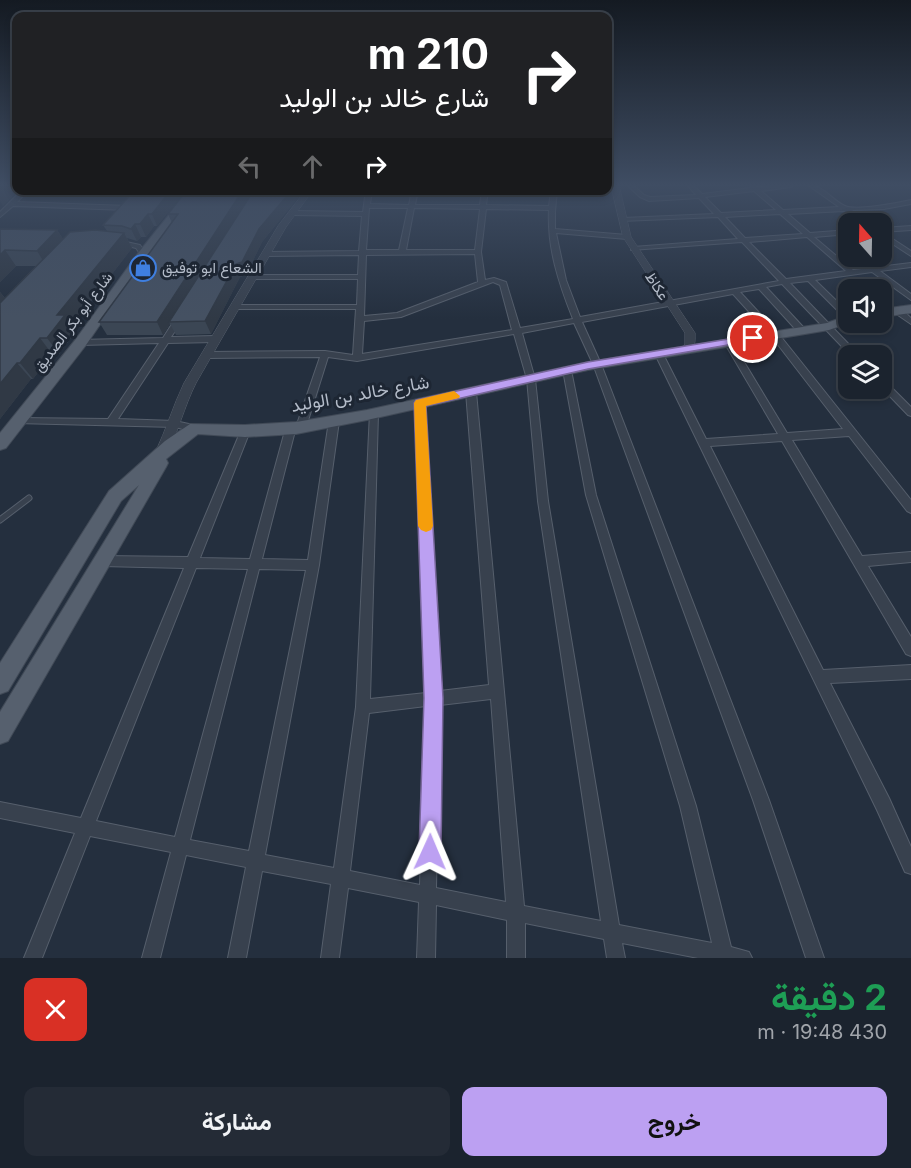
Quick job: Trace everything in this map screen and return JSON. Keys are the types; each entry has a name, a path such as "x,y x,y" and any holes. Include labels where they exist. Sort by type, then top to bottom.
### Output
{"main road":[{"name":"شارع أبو بكر الصديق","path":"0,444 81,342 162,230"},
{"name":"شارع خالد بن الوليد","path":"195,428 245,430 296,427 334,421 597,364 829,327 838,323"},
{"path":"0,461 19,421"},
{"path":"0,683 115,496 165,450 195,428"},
{"path":"0,733 165,450"}],"street":[{"path":"165,450 176,424 180,403 215,339 281,230"},
{"path":"357,358 361,319 364,230"},
{"path":"402,252 407,230"},
{"path":"479,230 477,252 482,283"},
{"name":"عكاظ","path":"625,230 633,249 690,333 690,344 686,349"},
{"path":"734,230 846,345"},
{"path":"802,230 852,273"},
{"path":"627,237 554,231 554,250 577,320 597,364 761,800 815,958"},
{"path":"633,249 838,233"},
{"path":"892,240 911,254"},
{"path":"110,241 138,246 143,254"},
{"path":"266,254 477,252"},
{"path":"208,354 325,354 357,358 669,304 734,290 911,265"},
{"path":"875,270 911,298"},
{"path":"252,277 361,277"},
{"path":"810,279 838,307"},
{"path":"361,319 398,315 494,280 503,284 519,331 531,379 543,501 616,958"},
{"path":"761,286 802,331"},
{"path":"734,290 775,335 911,508"},
{"path":"235,307 360,307"},
{"path":"111,422 186,310"},
{"path":"904,310 911,321"},
{"path":"81,342 215,339"},
{"path":"728,342 911,649"},
{"path":"151,958 255,564 296,427 325,354"},
{"path":"659,354 911,866"},
{"path":"567,370 591,495 688,806 725,956"},
{"path":"471,392 516,913 516,958"},
{"path":"892,393 911,413"},
{"path":"420,403 434,698 426,958"},
{"path":"330,958 363,707 373,414"},
{"path":"19,421 176,424 195,428"},
{"path":"237,958 313,565 334,421"},
{"path":"33,958 245,430"},
{"path":"704,443 851,432"},
{"path":"859,562 911,557"},
{"path":"102,561 313,565"},
{"path":"819,677 911,672"},
{"path":"363,707 497,691"},
{"path":"0,810 86,829 743,958"}],"lane":[{"path":"0,520 29,498"}],"building":[{"path":"0,230 57,230 37,251 5,250 0,255"},
{"path":"95,230 124,233 57,315 65,315 47,338 40,338 0,384 0,303 70,232"},
{"path":"167,230 217,230 157,322 99,322"},
{"path":"228,230 259,230 242,262 236,264 205,321 169,322"}],"slow traffic":[{"path":"426,526 420,403 454,396"}],"place":[{"name":"الشعاع ابو توفيق","path":"143,268"}],"route":[{"path":"430,852 434,698 420,403 588,366 753,338"}]}
